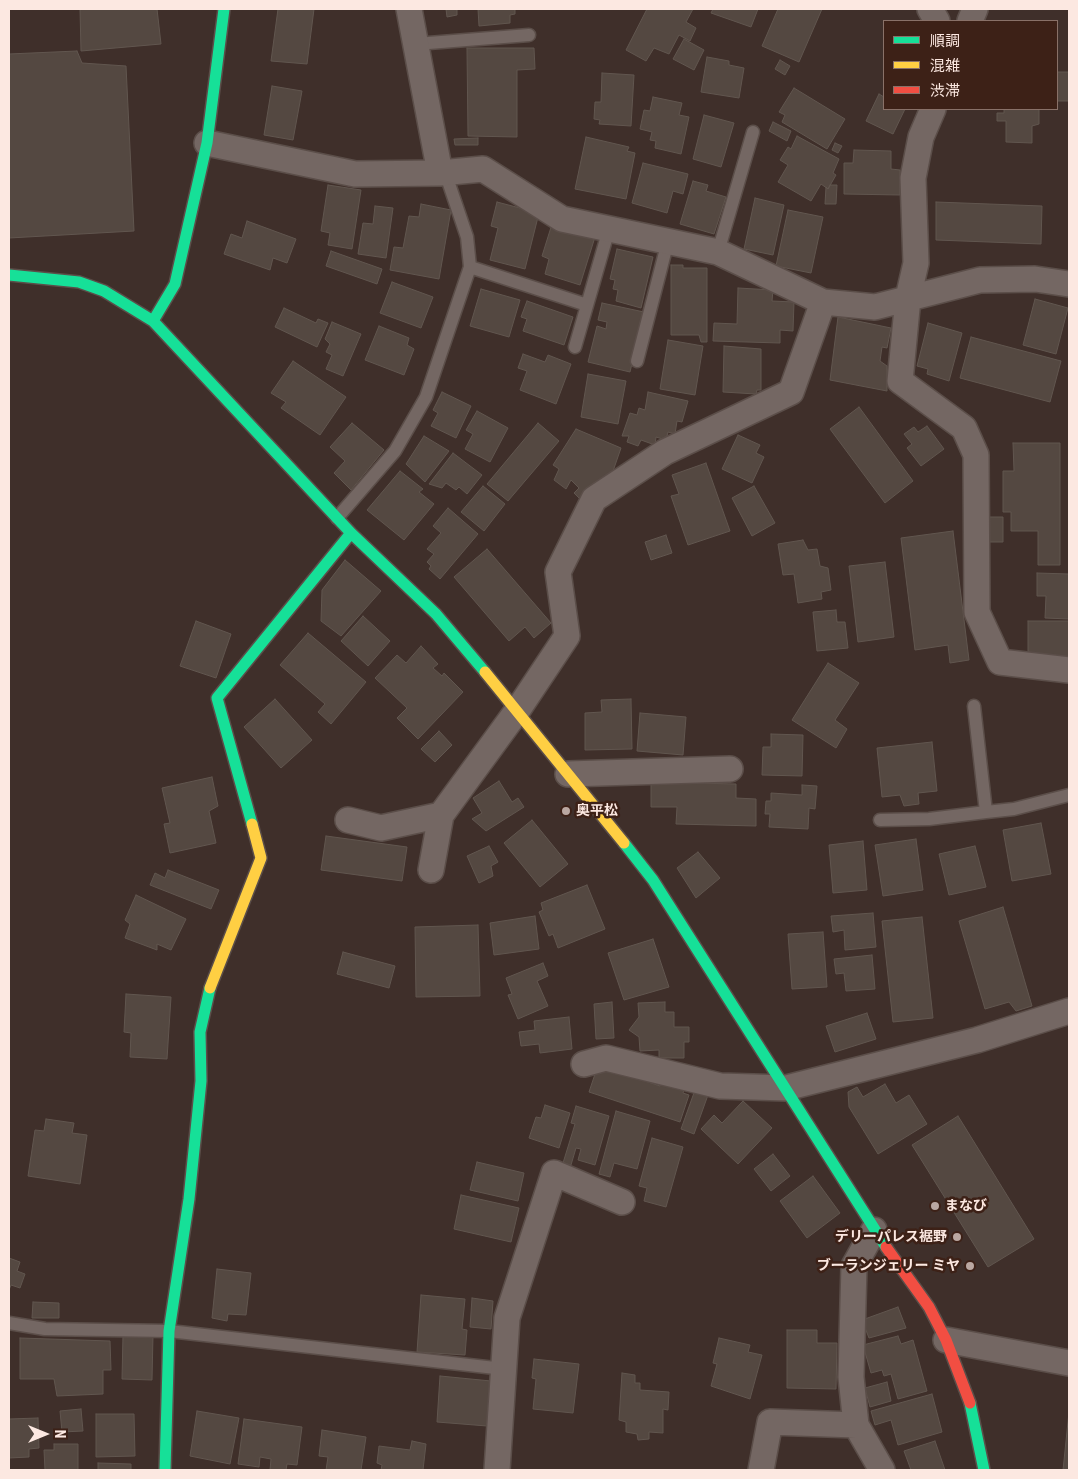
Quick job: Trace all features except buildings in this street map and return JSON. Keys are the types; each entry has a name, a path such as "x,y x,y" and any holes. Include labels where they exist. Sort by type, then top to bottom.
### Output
{"street":[{"path":"153,321 174,284 207,144 224,9"},
{"path":"409,9 442,173"},
{"path":"930,9 936,20"},
{"path":"933,110 921,137 913,178 916,262 908,298 900,381 964,428 976,455 977,612 1000,662 1069,670"},
{"path":"207,144 355,174 442,173 483,169 562,219 718,252 823,302 875,307 980,280 1035,279 1069,284"},
{"path":"9,275 79,282 104,291 153,321 351,533 436,614 568,774 654,880 874,1230 928,1307 946,1340 970,1403 984,1470"},
{"path":"431,870 441,815 517,712 567,636 558,572 594,499 665,452 790,392 823,302"},
{"path":"165,1470 169,1331 189,1199 200,1091 200,1032 208,994 261,858 217,698 351,533"},
{"path":"568,774 730,769"},
{"path":"348,820 381,828 441,815"},
{"path":"584,1064 606,1058 720,1086 786,1088 977,1040 1069,1011"},
{"path":"497,1470 507,1318 554,1173 622,1202"},
{"path":"874,1230 854,1266 851,1377 856,1425 882,1470"},
{"path":"946,1340 1069,1363"},
{"path":"761,1470 770,1422 856,1425"}],"lane":[{"path":"416,44 529,35"},
{"path":"718,252 753,132"},
{"path":"337,518 395,451 426,397 470,267 467,237 442,173"},
{"path":"575,347 609,229"},
{"path":"637,361 668,241"},
{"path":"470,267 587,305"},
{"path":"974,706 986,812"},
{"path":"880,820 928,819 1014,809 1069,795"},
{"path":"9,1323 45,1330 169,1331 504,1369"}],"traffic: fast":[{"path":"153,321 175,284 207,143 224,9"},
{"path":"9,275 79,282 104,291 153,321 351,533 436,614 485,672"},
{"path":"252,824 217,698 351,533"},
{"path":"624,843 653,880 886,1247"},
{"path":"165,1470 169,1331 189,1199 201,1081 200,1032 210,988"},
{"path":"970,1403 984,1470"}],"traffic: slow":[{"path":"485,672 624,843"},
{"path":"210,988 261,858 252,824"}],"traffic: jam":[{"path":"886,1247 929,1307 946,1340 970,1403"}],"place":[{"name":"奥平松","path":"566,811"},
{"name":"まなび","path":"935,1206"},
{"name":"デリーパレス裾野","path":"957,1237"},
{"name":"ブーランジェリー ミヤ","path":"970,1266"}]}
